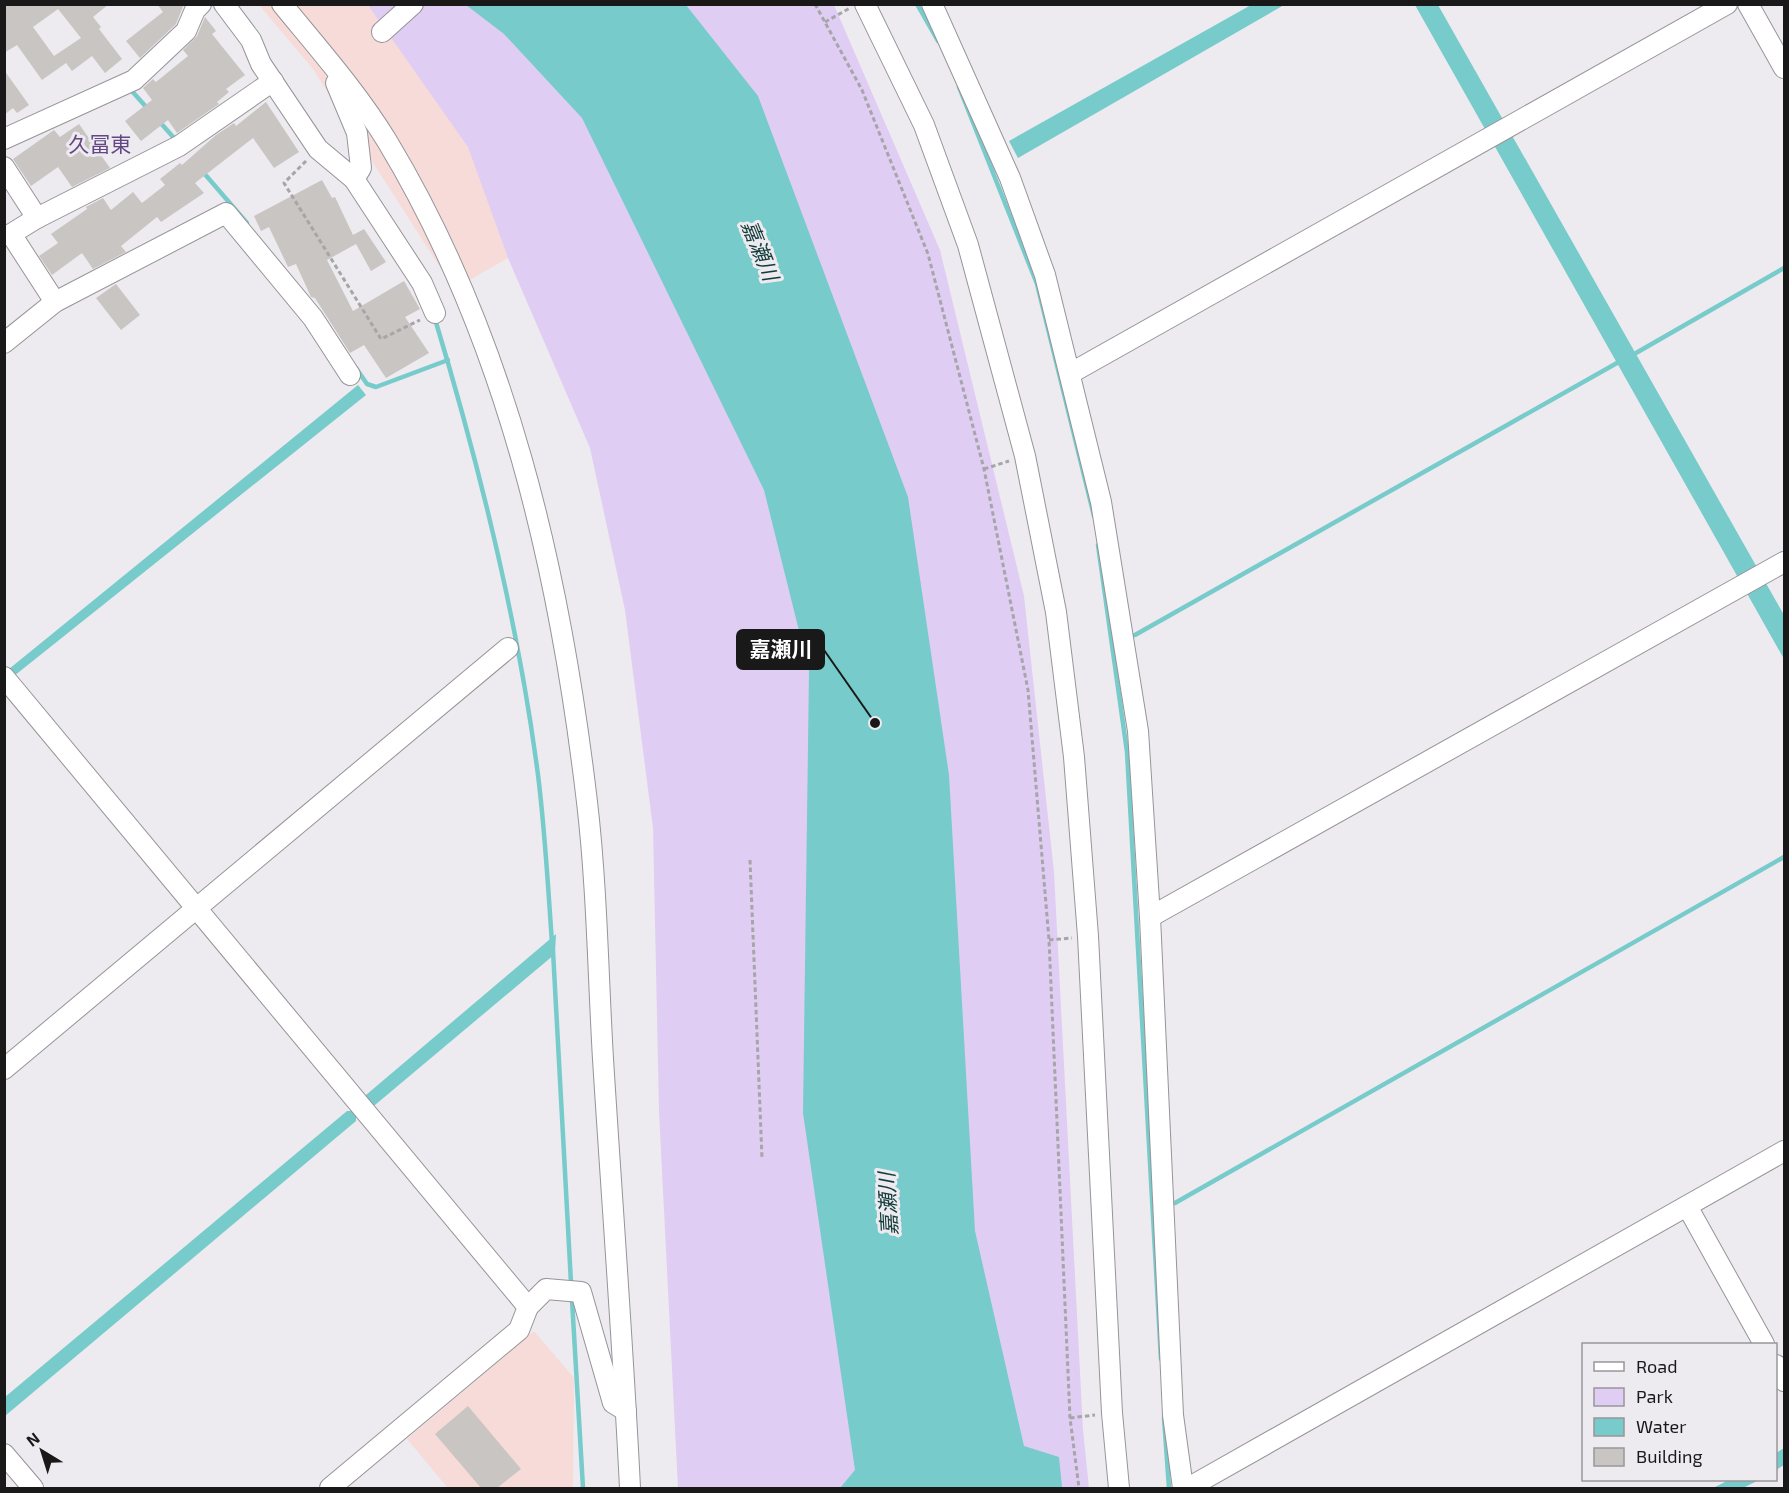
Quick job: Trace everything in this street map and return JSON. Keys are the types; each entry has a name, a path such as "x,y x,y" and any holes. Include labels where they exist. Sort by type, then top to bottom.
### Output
{"street":[{"path":"4,139 134,80 186,32 195,10 201,4"},
{"path":"224,4 251,40 261,64 318,149 354,179 422,283 435,313"},
{"path":"282,4 338,73 391,148 432,221 464,290 495,373 523,461 559,620 588,805 630,1488"},
{"path":"382,32 413,4"},
{"path":"865,4 924,125 968,245 1025,456 1056,612 1074,757 1088,936 1112,1413 1119,1488"},
{"path":"933,4 1010,178 1045,275 1101,502 1138,731 1150,917 1173,1415 1183,1488"},
{"path":"1071,374 1727,4"},
{"path":"1748,4 1785,68"},
{"path":"338,73 336,82 357,132 361,168 354,179"},
{"path":"55,302 11,234 37,218 179,146 273,81"},
{"path":"4,167 37,218"},
{"path":"4,343 55,302 226,213 313,318 350,375"},
{"path":"1150,917 1785,562"},
{"path":"4,1069 508,648"},
{"path":"4,677 528,1307"},
{"path":"1188,1488 1785,1151"},
{"path":"1687,1206 1763,1343"},
{"path":"330,1488 519,1330 528,1307 546,1289 581,1292 613,1403 626,1411"},
{"path":"1777,1367 1785,1381"},
{"path":"4,1454 33,1488"}],"path":[{"path":"816,4 862,90 928,254 984,469 1028,690 1049,940 1070,1418 1079,1488"},
{"path":"825,22 857,4"},
{"path":"318,149 284,183 381,339 435,313"},
{"path":"984,469 1025,456"},
{"path":"750,861 762,1158"},
{"path":"1049,940 1088,936"},
{"path":"1070,1418 1112,1413"}],"shaded area":[{"path":"259,5 590,5 508,258 454,289 313,69"},
{"path":"534,1331 574,1378 573,1488 448,1488 407,1439"}],"green space":[{"path":"368,5 492,5 591,106 781,485 824,688 872,1488 678,1488 659,1111 653,828 625,610 590,448 508,258 468,147"},
{"path":"666,5 834,5 940,250 1024,596 1054,872 1083,1430 1089,1488 999,1488 997,1454"}],"water":[{"name":"嘉瀬川","path":"466,5 686,5 758,96 908,497 949,775 975,1231 1024,1446 1059,1457 1062,1487 840,1488 855,1470 803,1113 809,671 764,490 582,118 504,34"},
{"path":"1251,5 1284,5 1018,158 1009,141"},
{"path":"1415,5 1438,5 1784,615 1784,659"},
{"path":"358,385 366,395 14,676 9,669"},
{"path":"556,934 555,954 375,1105 366,1104 366,1095"},
{"path":"347,1111 356,1111 356,1121 5,1416 5,1397"},
{"path":"1784,1448 1784,1465 1777,1469 1777,1452"},
{"path":"1727,1481 1757,1481 1743,1488 1713,1488"}],"building":[{"path":"4,4 109,4 93,17 101,27 99,29 122,59 105,73 92,56 72,71 66,63 42,80 17,45 4,53","holes":["58,9 81,38 54,56 33,27"]},
{"path":"157,4 184,4 176,24 140,58 126,41 163,12"},
{"path":"205,17 216,31 212,34 245,75 226,89 229,92 217,102 219,104 177,133 168,120 141,141 125,121 152,100 143,88 153,79 156,82 188,56 183,50 197,36"},
{"path":"4,70 29,105 17,113 13,108 4,115"},
{"path":"266,102 299,152 274,168 253,138 195,183 204,193 161,222 157,217 121,246 126,252 93,269 82,253 52,275 39,256 58,243 51,234 87,209 86,207 103,198 111,210 133,192 142,203 165,185 160,179 180,163 182,165 216,135 234,123 236,126"},
{"path":"79,124 110,168 72,187 58,167 31,186 13,159 54,130 60,137"},
{"path":"322,180 332,198 335,197 353,235 364,229 386,262 371,271 356,244 327,260 353,311 404,281 420,309 405,317 429,353 386,378 364,345 350,353 315,298 311,297 296,264 288,267 269,227 261,231 254,216"},
{"path":"116,284 140,315 121,330 96,298"},
{"path":"468,1406 521,1469 497,1488 481,1488 435,1434"}],"waterway":[{"path":"917,4 938,41"},
{"path":"959,87 1037,284 1094,516"},
{"path":"130,89 148,109"},
{"path":"158,120 174,138"},
{"path":"203,172 247,223"},
{"path":"1636,353 1784,268"},
{"path":"435,319 482,488 520,659 540,796 552,943"},
{"path":"356,368 367,384 376,387 448,360"},
{"path":"1135,635 1617,363"},
{"path":"1098,545 1127,752 1161,1359"},
{"path":"1175,1203 1784,857"},
{"path":"553,951 571,1283"},
{"path":"572,1300 583,1488"},
{"path":"1164,1418 1169,1488"}],"place":[{"name":"嘉瀬川","path":"875,723"}],"district":[{"name":"久冨東","path":"100,143"}]}
